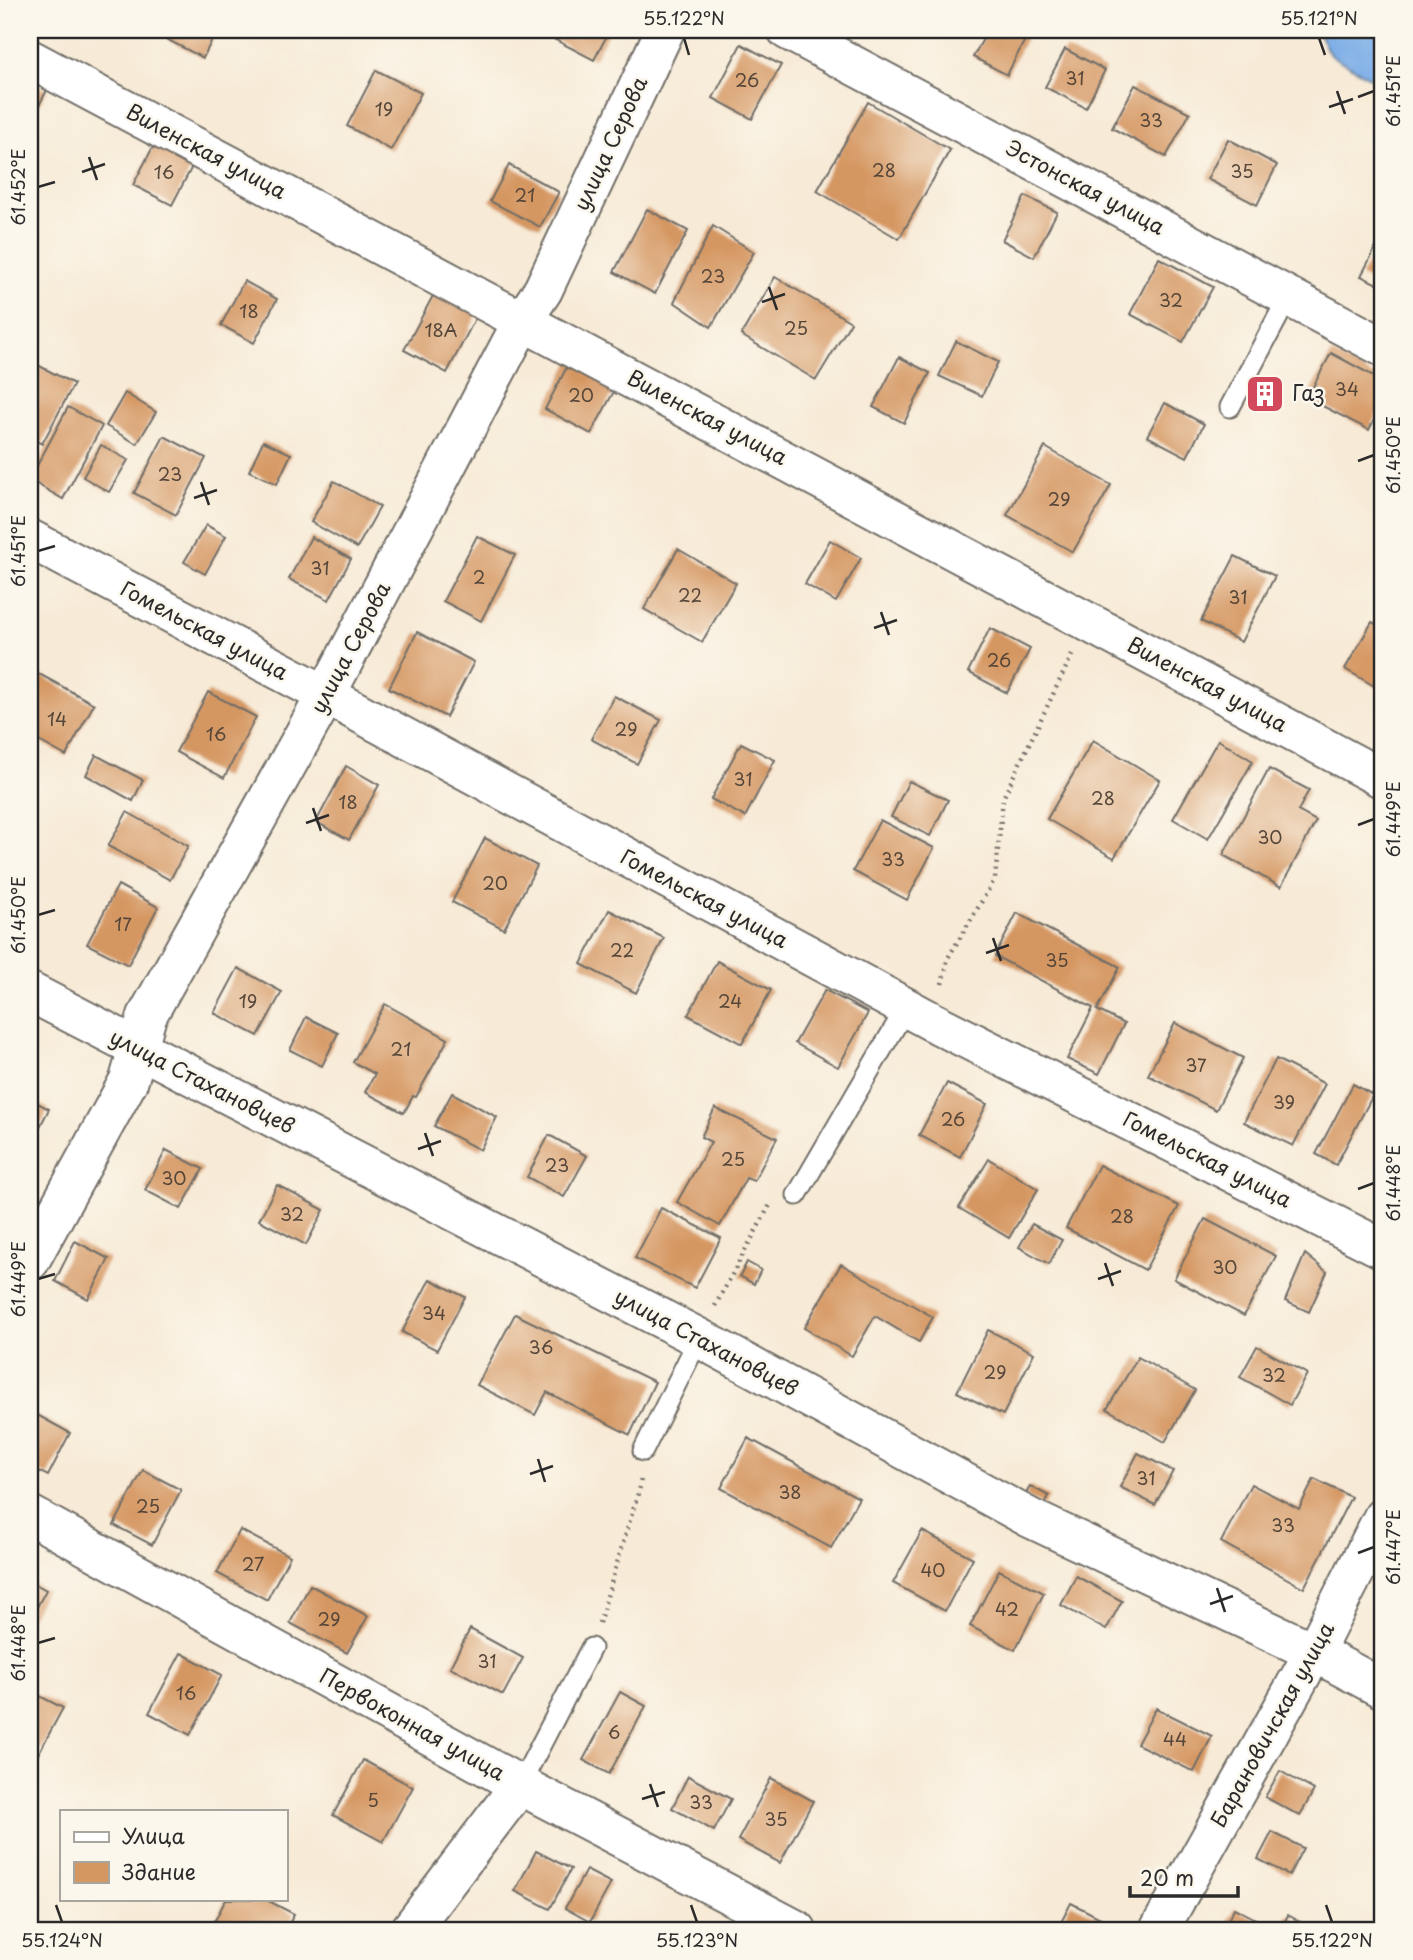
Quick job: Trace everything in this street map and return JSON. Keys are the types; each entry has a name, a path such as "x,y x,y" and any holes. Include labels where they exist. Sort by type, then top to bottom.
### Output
{"street":[{"name":"улица Серова","path":"30,1261 129,1080 147,1016 326,695 523,320 543,290 665,30"},
{"name":"Эстонская улица","path":"787,30 1383,347"},
{"name":"Виленская улица","path":"30,59 1383,779"},
{"name":"Гомельская улица","path":"30,539 326,695 919,1015 1383,1249"},
{"name":"улица Стахановцев","path":"30,992 699,1338 1030,1518 1314,1652 1383,1689"},
{"name":"Первоконная улица","path":"30,1516 520,1785 797,1930"},
{"name":"Барановичская улица","path":"1159,1930 1314,1652 1383,1517"},
{"path":"410,1930 520,1785"}],"lane":[{"path":"1230,407 1289,296"},
{"path":"797,1195 919,1015"},
{"path":"643,1451 699,1338"},
{"path":"520,1785 591,1648"}],"path":[{"path":"919,1015 948,958 995,879 1003,798 1089,621"},
{"path":"699,1338 777,1191 797,1195"},
{"path":"591,1648 640,1487 643,1451"}],"water":[{"path":"1317,30 1383,30 1383,73 1373,79 1330,55"}],"building":[{"path":"174,30 217,30 203,58 168,40"},
{"path":"554,30 610,30 594,60 550,37"},
{"path":"988,30 1030,30 1007,75 973,57"},
{"path":"741,44 781,65 752,119 713,98"},
{"path":"1065,49 1105,70 1086,108 1045,87"},
{"path":"376,70 421,93 391,150 347,126"},
{"path":"30,81 47,90 30,123"},
{"path":"1135,85 1190,113 1166,157 1112,128"},
{"path":"868,102 950,150 899,239 817,191"},
{"path":"1228,139 1277,165 1257,205 1207,179"},
{"path":"156,141 195,161 172,205 133,185"},
{"path":"509,165 559,192 540,227 490,201"},
{"path":"1025,196 1057,212 1034,257 1002,240"},
{"path":"647,209 688,231 655,294 614,272"},
{"path":"713,226 754,252 711,327 674,302"},
{"path":"1383,234 1383,287 1361,276"},
{"path":"1159,258 1213,287 1183,342 1130,314"},
{"path":"775,277 851,322 816,380 741,335"},
{"path":"244,281 277,299 254,343 221,325"},
{"path":"436,290 478,313 447,373 404,350"},
{"path":"956,341 998,362 982,396 939,376"},
{"path":"1331,353 1383,381 1383,402 1369,430 1307,398"},
{"path":"899,357 930,373 904,423 873,407"},
{"path":"571,359 618,384 591,434 545,409"},
{"path":"30,361 74,384 42,444 30,438"},
{"path":"125,393 156,412 137,444 106,426"},
{"path":"1165,403 1204,424 1187,457 1147,436"},
{"path":"68,407 102,426 63,499 30,479"},
{"path":"164,436 206,458 176,515 134,493"},
{"path":"263,441 291,454 277,484 249,471"},
{"path":"101,445 128,460 109,492 83,477"},
{"path":"1045,447 1111,485 1073,552 1007,515"},
{"path":"334,481 380,507 357,548 311,522"},
{"path":"206,525 226,536 205,574 184,562"},
{"path":"477,536 515,555 481,621 443,601"},
{"path":"311,537 351,559 329,600 289,579"},
{"path":"830,540 861,558 836,602 805,584"},
{"path":"678,549 736,583 702,642 644,609"},
{"path":"1235,556 1275,576 1241,642 1201,621"},
{"path":"1372,622 1383,628 1383,691 1345,669"},
{"path":"990,628 1030,649 1007,693 968,672"},
{"path":"417,632 474,662 446,717 389,688"},
{"path":"30,669 94,704 66,756 30,736"},
{"path":"208,692 256,717 224,778 176,752"},
{"path":"614,696 661,720 637,764 591,739"},
{"path":"1093,740 1160,780 1114,858 1047,819"},
{"path":"1218,740 1253,761 1208,839 1173,819"},
{"path":"741,743 775,760 745,817 711,799"},
{"path":"96,755 143,780 133,801 86,775"},
{"path":"346,766 379,785 349,840 316,822"},
{"path":"1269,769 1309,790 1298,811 1316,821 1281,887 1223,855"},
{"path":"909,781 948,800 930,836 891,817"},
{"path":"127,812 188,846 170,880 108,846"},
{"path":"880,820 934,848 907,900 853,871"},
{"path":"485,838 537,866 504,929 452,902"},
{"path":"118,885 158,907 128,965 87,944"},
{"path":"609,910 664,938 636,993 581,964"},
{"path":"1017,913 1120,967 1097,1010 1124,1024 1099,1074 1067,1059 1093,1008 995,956"},
{"path":"717,961 771,990 742,1044 688,1015"},
{"path":"238,968 282,992 258,1036 214,1013"},
{"path":"825,990 868,1013 838,1067 795,1043"},
{"path":"385,1004 448,1039 416,1097 413,1096 404,1113 365,1092 375,1074 353,1062"},
{"path":"306,1017 338,1033 322,1066 290,1050"},
{"path":"1175,1023 1243,1058 1216,1110 1148,1075"},
{"path":"1276,1059 1325,1084 1293,1146 1244,1122"},
{"path":"947,1083 987,1104 960,1157 919,1135"},
{"path":"1353,1084 1373,1095 1336,1165 1316,1154"},
{"path":"452,1093 497,1117 480,1150 434,1126"},
{"path":"30,1099 49,1109 30,1146"},
{"path":"715,1108 777,1138 754,1181 746,1178 720,1226 677,1202 711,1142 701,1137"},
{"path":"549,1135 587,1156 564,1197 527,1177"},
{"path":"166,1150 203,1169 181,1209 145,1190"},
{"path":"989,1159 1038,1189 1009,1238 959,1208"},
{"path":"1099,1165 1179,1206 1145,1270 1066,1228"},
{"path":"277,1185 324,1210 306,1245 259,1220"},
{"path":"661,1208 721,1238 695,1288 635,1258"},
{"path":"1205,1219 1276,1256 1244,1316 1174,1279"},
{"path":"1032,1224 1062,1240 1049,1264 1019,1247"},
{"path":"75,1241 109,1259 88,1299 55,1281"},
{"path":"1305,1254 1327,1272 1309,1312 1285,1301"},
{"path":"747,1262 761,1270 754,1284 740,1276"},
{"path":"841,1264 933,1317 919,1342 875,1316 852,1356 804,1328"},
{"path":"430,1279 465,1297 437,1350 402,1332"},
{"path":"515,1314 655,1382 630,1435 547,1392 535,1415 477,1385"},
{"path":"988,1330 1034,1353 1003,1415 957,1392"},
{"path":"1257,1346 1307,1374 1290,1405 1240,1377"},
{"path":"1138,1357 1195,1390 1165,1442 1107,1409"},
{"path":"30,1411 70,1433 48,1476 30,1467"},
{"path":"748,1438 859,1498 831,1548 721,1488"},
{"path":"1138,1453 1173,1471 1155,1505 1120,1487"},
{"path":"143,1470 181,1490 152,1545 114,1525"},
{"path":"1314,1479 1351,1497 1304,1588 1221,1542 1251,1484 1299,1509"},
{"path":"1030,1486 1049,1496 1044,1506 1025,1496"},
{"path":"240,1530 290,1556 267,1600 217,1573"},
{"path":"922,1531 973,1558 945,1611 893,1583"},
{"path":"999,1570 1044,1593 1015,1650 970,1626"},
{"path":"1076,1576 1122,1601 1106,1630 1061,1605"},
{"path":"30,1581 46,1590 30,1620"},
{"path":"310,1585 368,1616 347,1653 290,1623"},
{"path":"470,1629 523,1658 503,1695 450,1667"},
{"path":"181,1653 222,1675 190,1735 149,1713"},
{"path":"30,1691 63,1708 34,1762 30,1760"},
{"path":"620,1692 646,1706 609,1774 583,1760"},
{"path":"1156,1708 1212,1736 1194,1772 1137,1744"},
{"path":"363,1760 413,1787 383,1842 333,1815"},
{"path":"1280,1771 1314,1790 1300,1816 1265,1797"},
{"path":"688,1776 731,1799 714,1831 672,1808"},
{"path":"771,1778 813,1801 780,1863 738,1840"},
{"path":"1272,1832 1303,1848 1289,1875 1258,1859"},
{"path":"536,1851 571,1869 550,1909 515,1891"},
{"path":"586,1870 611,1883 590,1922 565,1908"},
{"path":"225,1900 267,1900 294,1914 286,1930 210,1930"},
{"path":"1071,1903 1114,1925 1111,1930 1057,1930"},
{"path":"1234,1908 1277,1930 1223,1930"},
{"path":"1288,1915 1315,1930 1281,1929"}],"place":[{"name":"Газ","path":"1265,394"}]}
